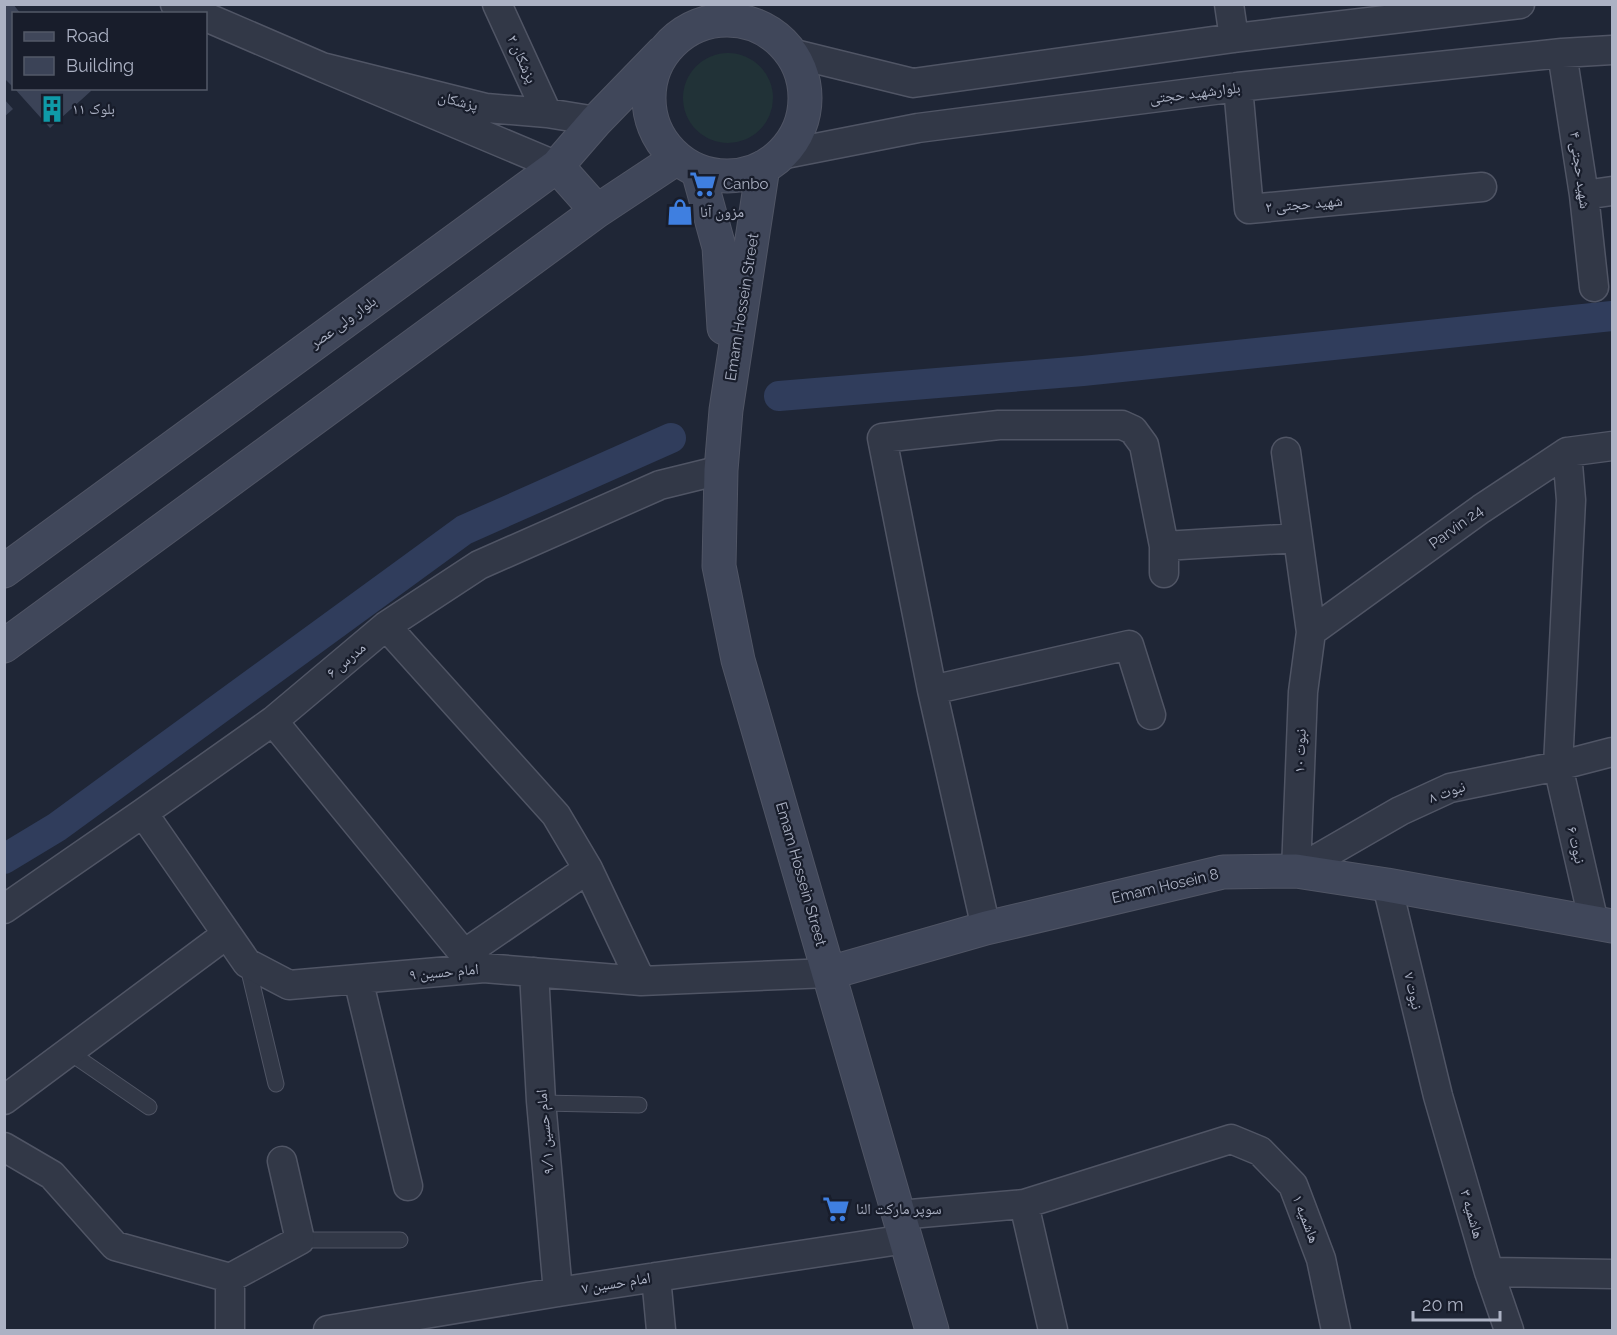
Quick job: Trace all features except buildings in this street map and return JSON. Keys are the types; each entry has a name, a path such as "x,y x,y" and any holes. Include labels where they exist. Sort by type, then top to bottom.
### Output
{"street":[{"path":"175,4 192,12"},
{"name":"پزشکان ۲","path":"497,4 547,113"},
{"path":"1228,4 1234,38"},
{"path":"779,31 802,76 805,101 798,130 771,161 747,173 731,176 714,175 688,164 658,135 650,106 652,76 663,52 683,33 710,13 779,31 913,83 1234,38 1520,4"},
{"name":"پزشکان","path":"207,17 557,166"},
{"name":"بلوارشهید حجتی","path":"771,161 918,128 1238,87 1562,53 1612,50"},
{"name":"بلوار ولی عصر","path":"4,571 557,166 596,121 663,52"},
{"name":"شهید حجتی ۴","path":"1562,53 1584,195 1594,288"},
{"name":"پزشکان","path":"322,67 486,108 547,113 596,121"},
{"name":"شهید حجتی ۲","path":"1238,87 1249,209 1482,187"},
{"name":"Emam Hossein Street","path":"771,161 726,410 721,470 719,566 738,660 932,1330"},
{"path":"4,646 597,211 688,164"},
{"name":"Emam Hossein Street","path":"688,164 719,247 724,311 726,410"},
{"path":"557,166 597,211"},
{"path":"1584,195 1612,191"},
{"path":"986,928 932,690 882,438 999,425 1122,425 1133,430 1144,445 1164,560 1298,538"},
{"name":"Parvin 24","path":"1311,632 1481,509 1567,452 1612,446"},
{"name":"نبوت ۱۰","path":"1286,452 1311,632 1302,692 1296,871"},
{"name":"نبوت ۶","path":"1567,452 1571,500 1558,766 1603,924"},
{"name":"مدرس ۶","path":"4,909 273,721 387,626 479,565 660,485 721,470"},
{"path":"387,626 556,815 588,869 641,981"},
{"path":"932,690 1129,645 1151,715"},
{"path":"273,721 474,961 588,869"},
{"name":"نبوت ۸","path":"1296,871 1400,811 1450,788 1558,766 1612,752"},
{"name":"امام حسین ۹","path":"143,813 247,963 289,985 358,979 474,961 534,972 641,981 830,973"},
{"name":"Emam Hosein 8","path":"830,973 986,928 1223,872 1296,871 1603,924"},
{"name":"نبوت ۷","path":"1387,885 1438,1096"},
{"path":"4,1100 227,934"},
{"name":"امام حسین ۹/۱","path":"534,972 542,1103 558,1292"},
{"path":"358,979 408,1186"},
{"name":"هاشمیه ۳","path":"1438,1096 1489,1272 1509,1330"},
{"name":"امام حسین ۷","path":"328,1330 431,1322 558,1292 656,1277 1024,1204 1231,1138"},
{"name":"۱ هاشمیه","path":"1231,1138 1260,1151 1293,1185 1322,1259 1336,1330"},
{"path":"4,1148 52,1175 115,1246 230,1278 300,1240 282,1161"},
{"path":"1024,1204 1053,1330"},
{"path":"1489,1272 1612,1274"},
{"path":"656,1277 661,1330"},
{"path":"230,1278 230,1330"}],"lane":[{"path":"247,963 276,1084"},
{"path":"69,1052 149,1107"},
{"path":"542,1103 639,1105"},
{"path":"300,1240 400,1240"}],"shaded area":[{"path":"728,53 745,56 760,66 770,81 773,98 770,115 760,130 745,140 728,143 711,140 696,130 686,115 683,98 686,81 696,66 711,56"}],"waterway":[{"path":"779,396 1083,371 1612,316"},
{"path":"4,859 57,827 464,530 671,438"}],"place":[{"name":"بلوک ۱۱","path":"52,109"},
{"name":"Canbo","path":"703,184"},
{"name":"مزون آنا","path":"680,212"},
{"name":"سوپر مارکت النا","path":"836,1209"}]}
